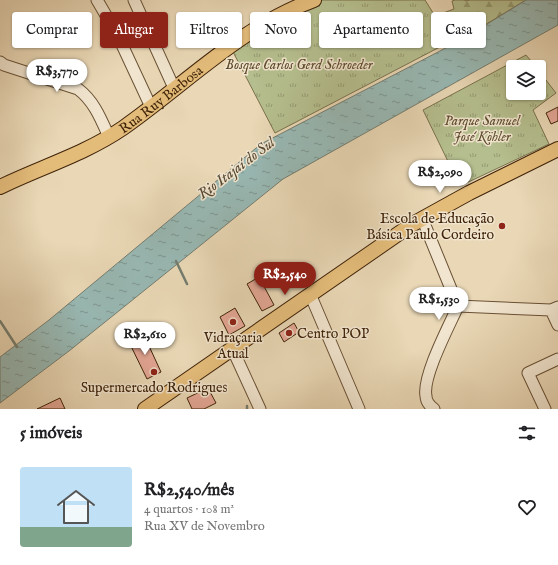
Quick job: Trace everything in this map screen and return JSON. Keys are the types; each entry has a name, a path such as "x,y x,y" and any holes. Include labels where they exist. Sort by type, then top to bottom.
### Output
{"main road":[{"name":"Rua Ruy Barbosa","path":"0,187 87,149 109,136 151,107 225,48 281,15 314,0"},
{"path":"145,409 422,218 558,149"}],"street":[{"path":"97,0 117,34 151,107"},
{"path":"134,0 174,88"},
{"path":"0,62 4,65 78,89 93,104 109,136"},
{"path":"422,218 458,306 426,381 426,397 434,409"},
{"path":"310,294 359,409"},
{"path":"458,306 554,308 558,325"},
{"path":"232,348 260,409"},
{"path":"545,409 528,373 558,359"}],"green space":[{"name":"Bosque Carlos Gerd Schroeder","path":"317,0 425,0 432,12 431,12 431,48 438,48 275,133 231,48 242,48 242,40 250,35 250,48 311,48 311,12 294,12"},
{"path":"526,0 486,24 486,12 446,12 454,9 452,1"},
{"name":"Parque Samuel José Köhler","path":"526,55 530,60 517,60"},
{"name":"Parque Samuel José Köhler","path":"506,66 506,100 546,100 546,80 556,93 533,110 549,144 460,186 423,110"}],"water":[{"name":"Rio Itajaí do Sul","path":"526,0 558,0 558,25 283,179 69,351 0,403 0,357 49,320 261,144 446,48 486,48 486,25"}],"building":[{"path":"558,107 558,121 551,124 546,113"},
{"path":"259,277 274,305 262,311 247,284"},
{"path":"235,308 245,326 229,335 220,317"},
{"name":"Centro POP","path":"294,323 299,332 284,342 279,333"},
{"path":"143,333 161,372 147,379 128,340"},
{"path":"208,388 216,403 204,409 192,409 187,398"},
{"path":"60,398 65,409 37,409"}],"waterway":[{"path":"176,261 187,284"},
{"path":"0,321 17,347"}],"place":[{"name":"Escola de Educação Básica Paulo Cordeiro","path":"502,226"},
{"name":"Vidraçaria Atual","path":"233,322"},
{"name":"Centro POP","path":"289,333"},
{"name":"Supermercado Rodrigues","path":"154,372"}]}
